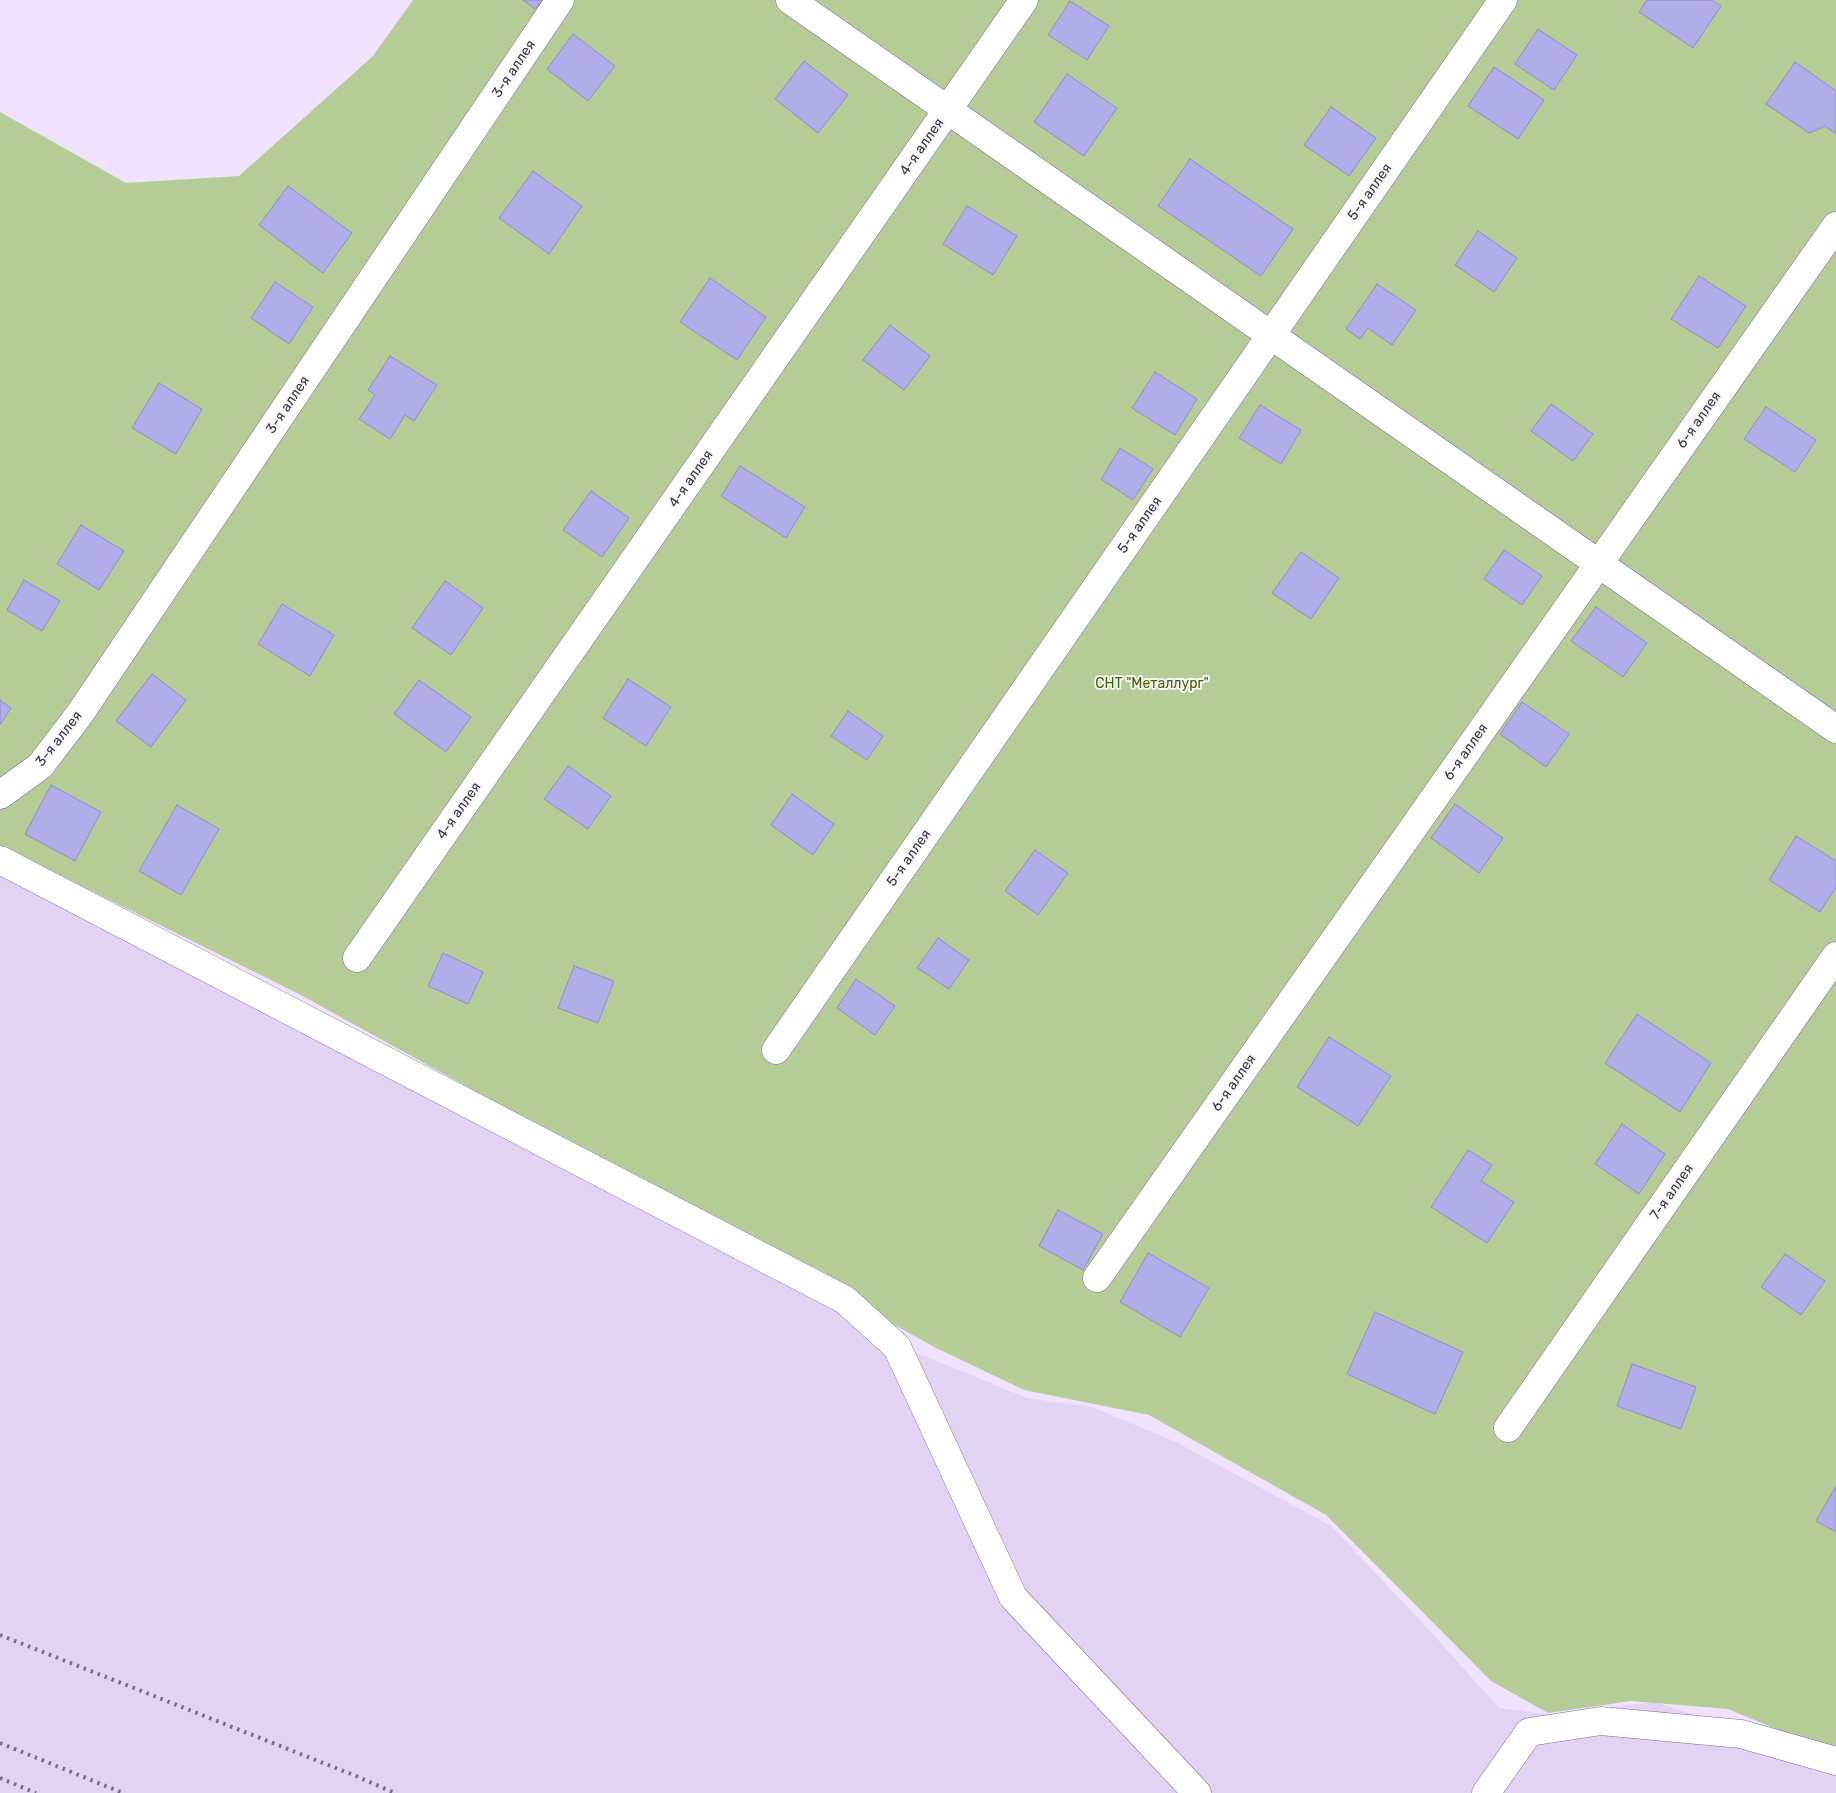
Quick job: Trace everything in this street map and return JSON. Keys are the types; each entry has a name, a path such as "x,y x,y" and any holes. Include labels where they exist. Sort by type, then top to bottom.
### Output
{"street":[{"name":"3-я аллея","path":"0,795 40,766 79,715 560,0"},
{"path":"790,0 1836,729"},
{"name":"4-я аллея","path":"357,958 1024,0"},
{"name":"5-я аллея","path":"776,1050 1504,0"},
{"name":"6-я аллея","path":"1097,1278 1836,226"},
{"path":"0,860 845,1300 897,1347 1013,1596 1197,1793"},
{"name":"7-я аллея","path":"1508,1428 1836,956"},
{"path":"1486,1793 1529,1732 1601,1721 1741,1734 1836,1761"}],"shaded area":[{"path":"0,865 805,1264 890,1342 1027,1398 1092,1407 1176,1442 1331,1526 1420,1620 1499,1708 1550,1715 1655,1702 1836,1762 1836,1793 0,1793"}],"green space":[{"name":"СНТ \"Металлург\"","path":"413,0 1836,0 1836,1754 1728,1709 1631,1701 1548,1713 1491,1681 1326,1515 1149,1415 1024,1390 934,1347 297,993 63,877 0,862 0,112 126,183 239,176 373,56"}],"building":[{"path":"523,0 543,0 535,9"},
{"path":"1647,0 1712,0 1721,6 1693,48 1639,12"},
{"path":"1070,1 1109,26 1087,60 1048,35"},
{"path":"1538,29 1577,55 1554,90 1515,64"},
{"path":"573,34 615,66 588,101 547,69"},
{"path":"804,61 848,95 818,133 775,99"},
{"path":"1795,62 1836,91 1836,134 1825,126 1809,133 1766,104"},
{"path":"1494,67 1544,100 1518,139 1468,106"},
{"path":"1067,74 1117,108 1084,156 1034,122"},
{"path":"1331,107 1376,138 1349,176 1304,145"},
{"path":"1190,159 1293,229 1261,276 1158,206"},
{"path":"533,171 582,206 549,254 499,218"},
{"path":"288,186 352,233 323,273 259,225"},
{"path":"967,206 1017,236 993,275 943,244"},
{"path":"1478,231 1517,258 1494,292 1455,265"},
{"path":"1699,276 1746,306 1718,348 1671,319"},
{"path":"710,278 766,317 737,360 680,322"},
{"path":"275,282 313,307 289,344 251,318"},
{"path":"1377,284 1416,310 1392,345 1368,328 1360,339 1346,329"},
{"path":"890,325 930,356 904,390 863,360"},
{"path":"390,356 437,385 414,421 405,415 390,439 359,419 375,395 368,390"},
{"path":"1155,372 1197,399 1175,435 1132,408"},
{"path":"159,383 202,409 176,454 132,428"},
{"path":"1551,404 1593,434 1573,461 1531,431"},
{"path":"1260,405 1301,430 1281,464 1239,438"},
{"path":"1766,407 1816,440 1795,472 1744,439"},
{"path":"1120,448 1153,469 1133,500 1101,479"},
{"path":"740,466 805,507 786,538 721,496"},
{"path":"591,491 629,518 602,557 563,530"},
{"path":"81,525 124,551 99,590 57,564"},
{"path":"1504,550 1542,576 1522,605 1484,579"},
{"path":"1301,552 1339,578 1311,619 1272,593"},
{"path":"24,580 60,601 42,631 7,610"},
{"path":"445,581 483,608 451,655 412,628"},
{"path":"282,604 334,635 310,676 258,644"},
{"path":"1596,607 1647,643 1623,677 1571,641"},
{"path":"152,674 186,700 151,747 116,721"},
{"path":"628,679 671,707 646,746 603,718"},
{"path":"419,680 471,717 446,752 394,714"},
{"path":"0,700 11,708 0,725"},
{"path":"1522,702 1569,734 1546,767 1500,734"},
{"path":"848,711 883,736 867,760 831,736"},
{"path":"568,766 611,796 588,829 544,799"},
{"path":"51,785 101,812 75,861 25,834"},
{"path":"792,794 834,824 813,855 771,825"},
{"path":"1455,804 1503,838 1479,873 1431,838"},
{"path":"177,805 219,829 181,895 139,871"},
{"path":"1796,836 1836,861 1836,887 1820,912 1769,880"},
{"path":"1035,850 1068,873 1038,915 1005,891"},
{"path":"938,938 969,960 949,989 917,968"},
{"path":"443,953 483,972 468,1004 428,986"},
{"path":"574,966 614,981 598,1023 558,1008"},
{"path":"856,979 895,1006 875,1035 837,1008"},
{"path":"1637,1014 1711,1063 1680,1112 1605,1063"},
{"path":"1329,1037 1391,1076 1358,1126 1297,1087"},
{"path":"1622,1124 1665,1154 1639,1194 1595,1164"},
{"path":"1468,1150 1492,1165 1481,1181 1514,1202 1487,1243 1431,1207"},
{"path":"1058,1210 1103,1234 1083,1270 1039,1246"},
{"path":"1148,1253 1209,1288 1180,1337 1120,1302"},
{"path":"1785,1254 1825,1281 1801,1315 1761,1287"},
{"path":"1375,1312 1463,1352 1435,1414 1347,1374"},
{"path":"1632,1364 1696,1387 1681,1429 1617,1406"},
{"path":"1836,1486 1836,1532 1816,1521"}],"railway":[{"path":"0,1635 395,1793"},
{"path":"0,1743 123,1793"},
{"path":"0,1778 36,1793"}]}
